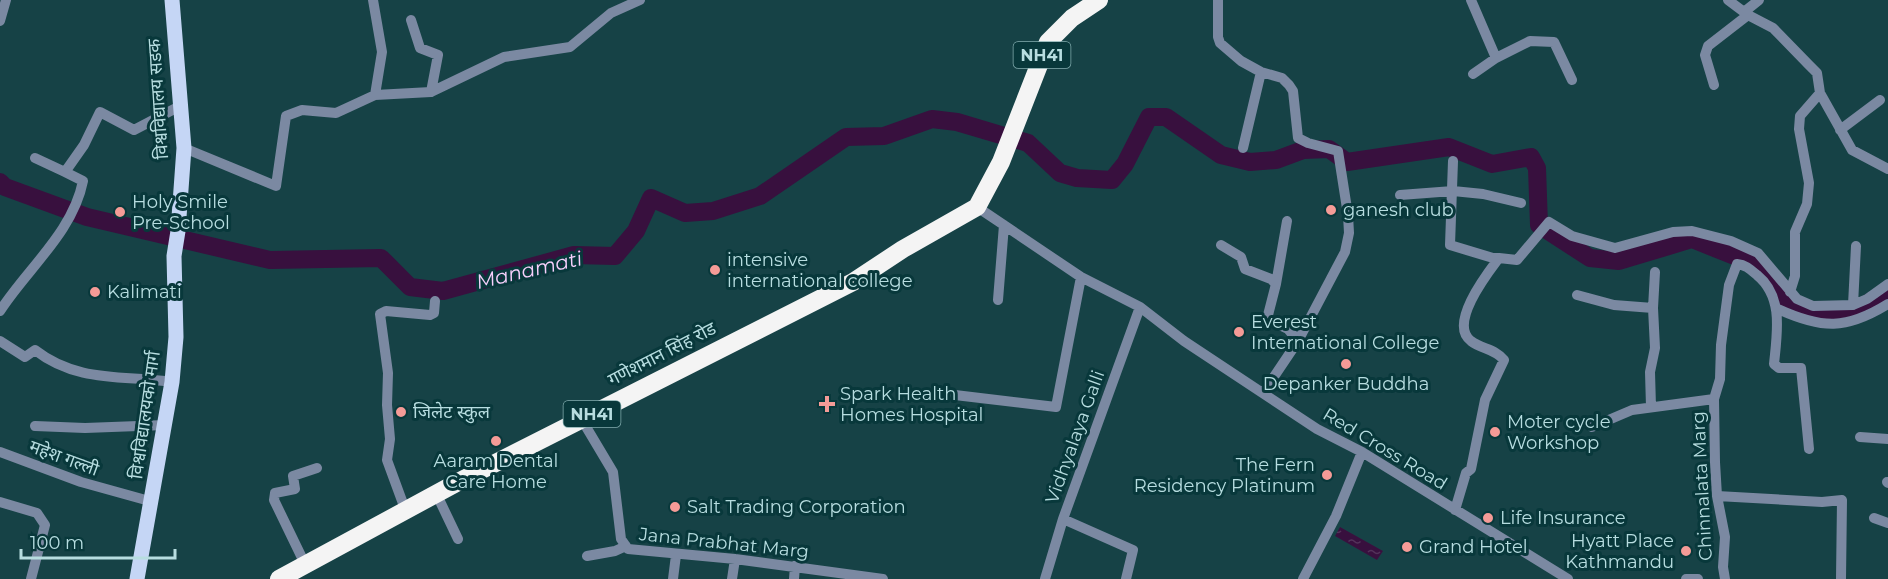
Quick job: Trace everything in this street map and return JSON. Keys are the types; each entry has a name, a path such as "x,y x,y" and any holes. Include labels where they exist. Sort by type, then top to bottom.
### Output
{"highway":[{"name":"NH41","path":"977,207 1015,130 1039,60 1048,42 1072,18 1099,0"},
{"name":"गणेशमान सिंह रोड","path":"279,579 405,509 853,282 903,249 977,207"}],"main road":[{"name":"विश्वविद्यालय सडक","path":"172,0 184,148 174,256"},
{"name":"विश्वविद्यालयको मार्ग","path":"137,579 153,502 172,381 176,337 174,256"}],"street":[{"path":"0,21 6,0"},
{"path":"373,0 382,52 375,94"},
{"path":"184,148 276,186 286,116 302,110 336,113 375,94 431,92 504,57 570,47 612,13 640,0"},
{"path":"1218,0 1220,43 1233,55 1261,72 1282,78 1293,91 1298,138 1338,151 1349,233 1345,252 1298,341 1263,393"},
{"path":"1471,0 1496,58"},
{"path":"1728,0 1773,28 1817,73 1820,93 1852,150 1888,169"},
{"path":"1714,85 1705,55 1708,46 1760,0"},
{"path":"411,20 420,48 438,55 431,92"},
{"path":"1473,74 1496,58 1530,41 1554,42 1572,80"},
{"path":"1243,148 1261,72"},
{"path":"1790,292 1795,276 1795,232 1807,204 1809,183 1799,129 1800,116 1820,93"},
{"path":"1840,130 1880,100"},
{"path":"65,172 84,145 100,112 134,130 180,106"},
{"path":"0,311 60,233 83,180 35,158"},
{"path":"1453,161 1450,245 1493,258 1517,260 1549,222 1572,236 1615,248 1673,232 1692,231 1731,241 1758,253 1797,299 1813,306 1852,305 1867,299 1888,284"},
{"path":"1400,195 1452,191 1483,194 1521,203"},
{"name":"Red Cross Road","path":"977,207 1081,277 1140,307 1184,341 1317,429 1362,453 1567,579"},
{"path":"1287,221 1276,284 1266,319 1288,329 1298,341"},
{"path":"998,300 1004,225"},
{"path":"1221,245 1241,257 1245,269 1271,279 1276,284"},
{"path":"1852,305 1856,246"},
{"path":"1455,510 1466,473 1471,469 1485,399 1504,360 1497,354 1471,342 1465,335 1464,321 1471,300 1499,258"},
{"name":"Chinnalata Marg","path":"1725,579 1723,567 1725,537 1718,496 1713,399 1720,379 1729,285 1737,264 1745,265 1765,282 1778,309 1774,364 1779,368 1801,368 1803,371 1802,390 1809,449"},
{"path":"1651,406 1650,372 1655,348 1653,308 1655,272"},
{"path":"955,396 1056,407 1081,277"},
{"path":"1576,296 1614,305 1653,308"},
{"path":"405,509 387,460 390,439 388,373 380,314 386,311 430,315 434,313 435,301"},
{"path":"1778,309 1806,322 1838,326 1868,317 1888,304"},
{"name":"Vidhyalaya Galli","path":"1045,579 1063,519 1140,307"},
{"path":"0,341 25,357 35,350 51,361 104,378 172,381"},
{"path":"1592,427 1632,410 1713,399"},
{"name":"Jana Prabhat Marg","path":"582,420 613,472 621,539 628,549 795,566 884,579"},
{"path":"35,426 85,428 165,425"},
{"path":"1860,437 1888,439"},
{"name":"महेश गल्ली","path":"0,452 81,482 153,502"},
{"path":"1304,579 1336,516 1362,453"},
{"path":"305,564 274,500 275,493 295,489 293,476 317,468"},
{"path":"436,493 458,539"},
{"path":"1718,496 1822,502 1842,500 1841,579"},
{"path":"0,502 37,513 45,525 31,579"},
{"path":"1874,518 1888,523"},
{"path":"1063,519 1133,550 1126,579"},
{"path":"587,556 615,551 626,546"},
{"path":"673,579 676,555"},
{"path":"732,579 735,559"},
{"path":"794,579 795,566"},
{"path":"1686,579 1698,579"}],"water":[{"path":"1340,527 1383,551 1377,560 1335,536"}],"waterway":[{"name":"Manamati","path":"0,182 5,187 87,217 270,260 381,258 410,287 443,291 574,255 615,256 636,231 651,198 685,213 713,211 760,196 846,137 884,136 932,119 957,122 1028,143 1060,173 1077,178 1112,180 1125,164 1149,117 1166,117 1221,155 1250,162 1276,160 1303,150 1329,149 1347,162 1449,147 1492,164 1531,157 1537,168 1539,225 1590,258 1619,261 1692,239 1752,263 1769,279 1785,300 1802,311 1829,315 1862,307 1884,293"}],"place":[{"name":"ganesh club","path":"1331,210"},
{"name":"Holy Smile Pre-School","path":"120,212"},
{"name":"intensive international college","path":"715,270"},
{"name":"Kalimati","path":"95,292"},
{"name":"Everest International College","path":"1239,332"},
{"name":"Depanker Buddha","path":"1346,364"},
{"name":"Spark Health Homes Hospital","path":"827,404"},
{"name":"जिलेट स्कुल","path":"401,412"},
{"name":"Moter cycle Workshop","path":"1495,432"},
{"name":"Aaram Dental Care Home","path":"496,441"},
{"name":"The Fern Residency Platinum","path":"1327,475"},
{"name":"Salt Trading Corporation","path":"675,507"},
{"name":"Life Insurance","path":"1488,518"},
{"name":"Grand Hotel","path":"1407,547"},
{"name":"Hyatt Place Kathmandu","path":"1686,551"}]}
